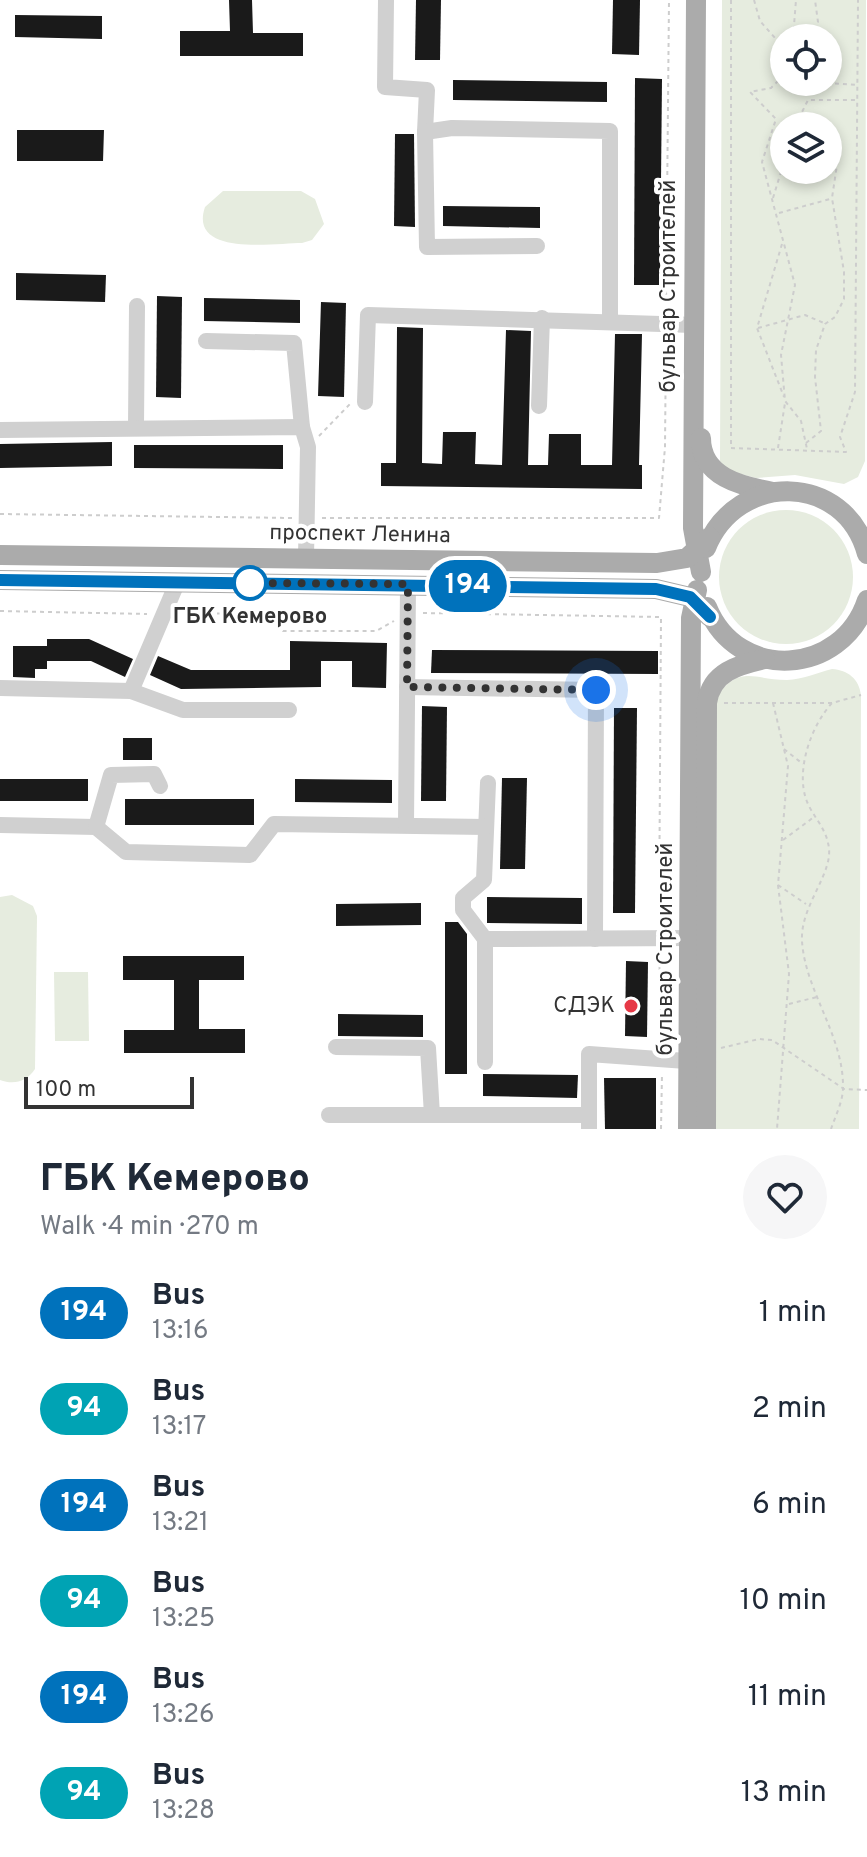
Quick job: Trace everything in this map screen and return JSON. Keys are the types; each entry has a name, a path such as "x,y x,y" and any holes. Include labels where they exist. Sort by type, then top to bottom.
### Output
{"main road":[{"name":"бульвар Строителей","path":"688,1129 704,1058 690,938 694,600 699,568 693,325 696,0"},
{"name":"бульвар Строителей","path":"705,0 701,447 708,464 719,474 746,486 773,492"},
{"path":"710,617 699,568 710,537 733,510 773,492 805,493 831,504 855,524 865,545"},
{"name":"проспект Ленина","path":"0,555 677,562 699,568"},
{"path":"0,580 656,589 679,592 694,600 739,647 765,659 791,662 819,655 840,642 863,616 867,600"},
{"name":"бульвар Строителей","path":"706,1129 708,696 714,683 729,669 765,659"}],"lane":[{"path":"386,0 385,87 427,90 427,247 537,246"},
{"path":"425,132 452,128 610,131 610,320"},
{"path":"136,426 137,306"},
{"path":"365,395 368,315 610,320 693,325"},
{"path":"539,406 542,318"},
{"path":"206,341 294,343 302,427 308,447 306,558"},
{"path":"0,430 136,426 302,427"},
{"path":"131,691 177,583"},
{"path":"406,825 408,584"},
{"path":"407,687 596,690 595,939"},
{"path":"0,688 131,691 183,710 289,710"},
{"path":"96,827 111,775 154,774 160,786"},
{"path":"485,1062 485,939 463,910 463,898 484,880 488,783"},
{"path":"0,825 96,827 126,852 250,855 274,824 486,827"},
{"path":"485,939 690,938"},
{"path":"336,1047 428,1048 432,1115"},
{"path":"329,1115 432,1115 589,1122 589,1054 662,1060 704,1058"}],"path":[{"path":"0,514 659,518 665,447 669,0"},
{"path":"731,0 731,448 846,452 840,437 855,392 858,0"},
{"path":"754,0 760,21 770,32"},
{"path":"794,24 796,0"},
{"path":"815,0 818,24"},
{"path":"842,84 858,85"},
{"path":"770,88 750,92 776,119 762,162 795,285 782,340 785,401 777,449"},
{"path":"858,90 865,90"},
{"path":"800,112 808,100 858,100"},
{"path":"773,199 777,184"},
{"path":"806,443 821,431 815,363 825,324 835,317 844,299 844,272 832,198 834,184"},
{"path":"777,214 832,198"},
{"path":"782,243 757,328 785,401 801,421 807,450"},
{"path":"757,328 805,315 825,324"},
{"path":"308,447 365,395"},
{"path":"0,611 261,613 283,631 376,631 408,613 661,617 661,1129"},
{"path":"716,703 832,703 861,695"},
{"path":"773,703 788,766 778,885 789,974 786,1053 777,1129"},
{"path":"831,1129 844,1089 837,1050 802,940 807,905 828,866 829,843 814,816 800,773 822,715 832,703"},
{"path":"783,749 803,764"},
{"path":"782,841 814,816"},
{"path":"778,885 807,905"},
{"path":"788,1004 818,997"},
{"path":"704,1058 759,1039 772,1040 786,1053 844,1089 867,1090"}],"shaded area":[{"path":"722,0 866,0 865,461 858,477 844,484 795,475 756,478 726,470 720,461"},
{"path":"223,191 301,191 315,199 324,224 312,240 302,243 255,245 221,240 209,234 203,223 205,207"},
{"path":"786,510 812,515 834,529 848,551 853,577 848,603 834,625 812,639 786,644 760,639 738,625 724,603 719,577 724,551 738,529 760,515"},
{"path":"832,669 852,676 861,695 859,1129 716,1129 717,696 725,686 741,677 787,680"},
{"path":"12,895 33,906 37,916 35,1069 24,1080 10,1082 0,1080 0,897"},
{"path":"54,972 88,972 89,1041 55,1041"}],"building":[{"path":"229,0 252,0 253,33 303,33 303,56 180,56 180,31 230,31"},
{"path":"416,0 441,0 440,60 415,60"},
{"path":"613,0 640,0 639,55 612,54"},
{"path":"15,15 102,16 102,39 15,37"},
{"path":"635,78 662,79 660,285 634,285"},
{"path":"453,80 607,82 607,102 453,100"},
{"path":"17,130 104,130 103,161 17,161"},
{"path":"395,134 414,134 415,227 394,226"},
{"path":"443,206 540,207 540,228 443,226"},
{"path":"16,273 106,275 105,302 16,300"},
{"path":"157,296 182,297 181,398 156,397"},
{"path":"204,298 300,300 300,323 204,321"},
{"path":"321,302 346,303 344,397 318,396"},
{"path":"397,327 423,328 422,463 442,464 443,432 476,432 475,464 502,465 506,330 531,331 528,465 548,465 549,434 581,434 581,465 612,465 615,334 642,334 639,465 642,465 642,489 381,486 381,463 396,463"},
{"path":"112,442 112,466 0,468 0,444"},
{"path":"134,445 283,445 283,469 134,468"},
{"path":"47,639 89,639 133,659 125,677 91,661 47,661 47,669 35,669 35,678 13,677 13,646 47,646"},
{"path":"290,641 387,643 386,688 352,687 352,661 321,661 321,687 181,689 150,675 158,656 191,670 290,670"},
{"path":"432,650 658,651 658,674 431,673"},
{"path":"422,706 447,707 446,801 421,801"},
{"path":"614,708 637,708 635,913 613,913"},
{"path":"123,738 152,738 152,760 123,760"},
{"path":"502,778 527,778 525,869 500,869"},
{"path":"0,779 88,779 88,801 0,801"},
{"path":"295,779 392,780 392,803 295,802"},
{"path":"125,799 254,799 254,825 125,825"},
{"path":"487,897 582,898 582,924 487,923"},
{"path":"421,903 421,925 336,926 336,904"},
{"path":"445,922 458,922 467,934 467,1074 445,1074"},
{"path":"123,956 244,956 244,980 199,980 199,1029 245,1029 245,1053 124,1053 124,1030 174,1030 174,980 123,980"},
{"path":"626,961 648,962 647,1037 625,1036"},
{"path":"338,1014 423,1015 423,1037 338,1036"},
{"path":"483,1074 578,1075 577,1098 483,1096"},
{"path":"604,1078 656,1078 656,1129 605,1129"}],"bus line":[{"name":"194","path":"0,580 656,589 690,597 710,617"}],"place":[{"name":"ГБК Кемерово","path":"250,583"},
{"name":"СДЭК","path":"631,1006"}],"route":[{"path":"250,583 247,583 408,584 407,687 596,690"}]}
